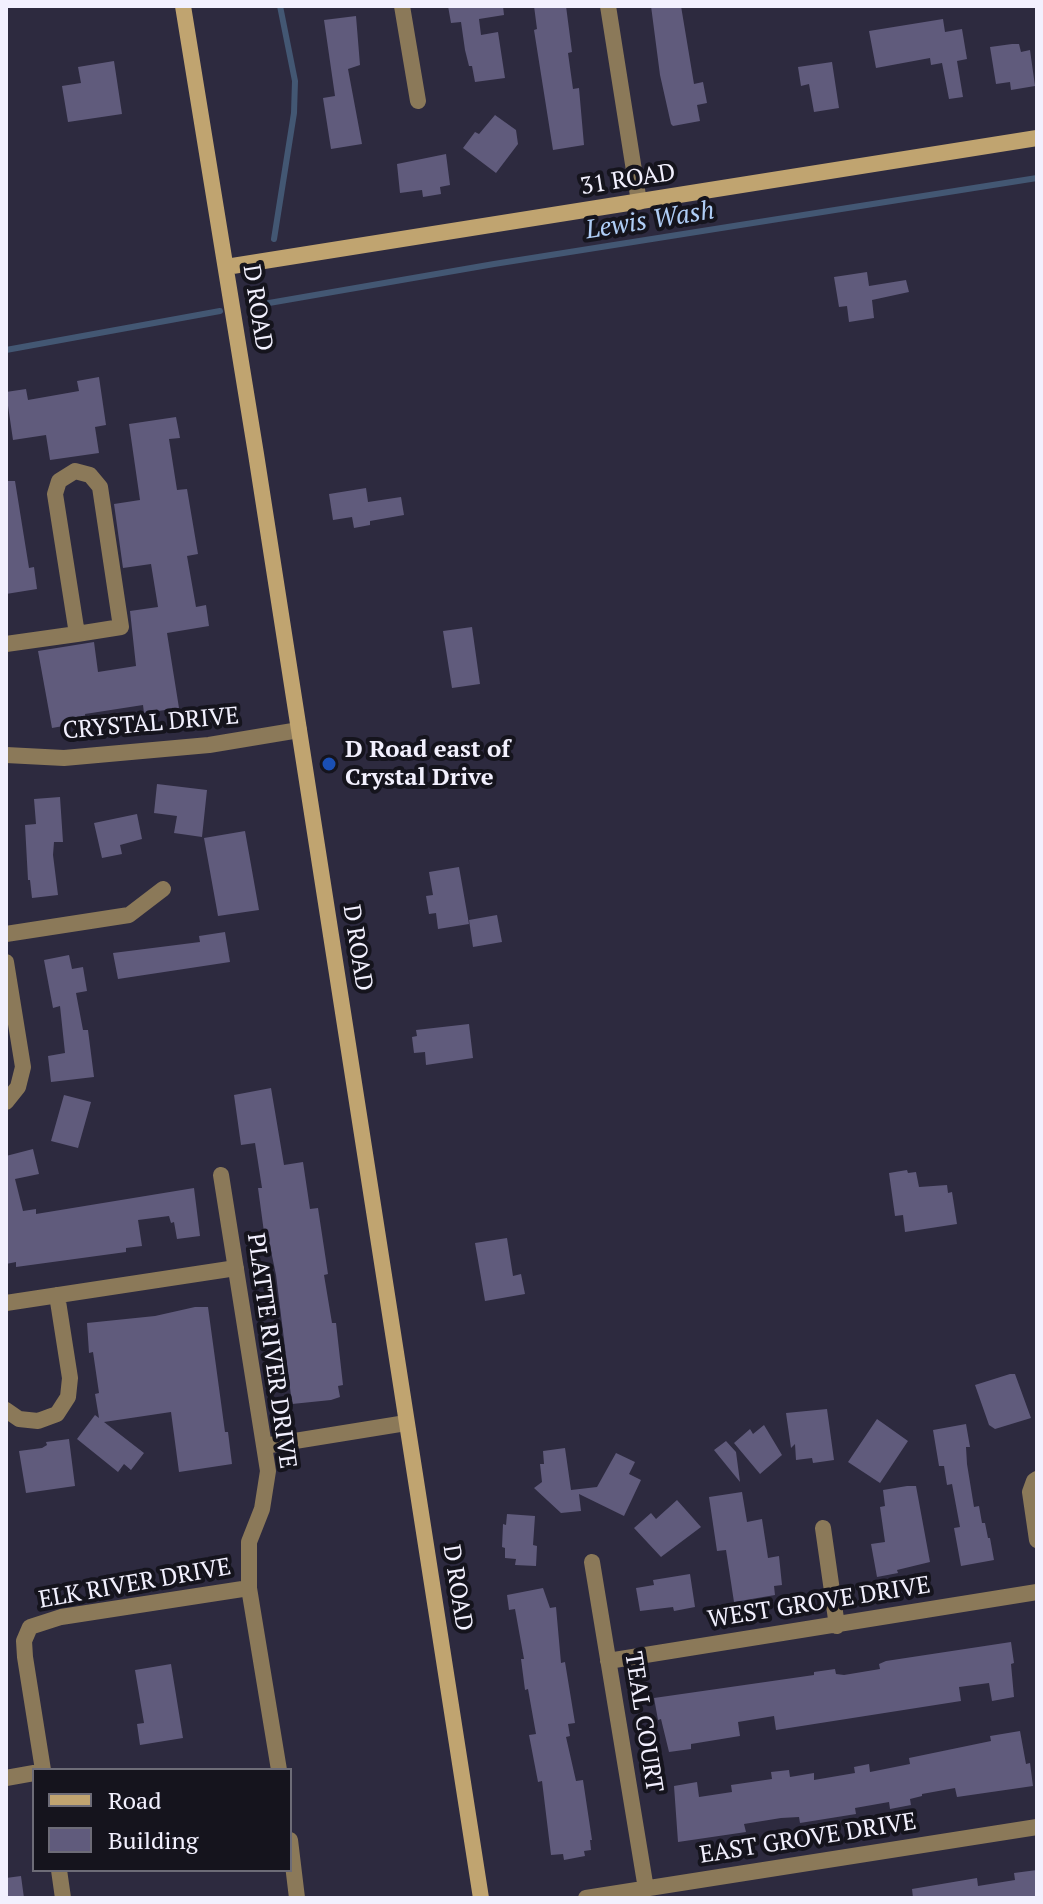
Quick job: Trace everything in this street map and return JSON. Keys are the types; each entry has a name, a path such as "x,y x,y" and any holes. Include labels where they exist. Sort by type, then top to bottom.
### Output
{"street":[{"name":"D ROAD","path":"183,6 481,1898"},
{"path":"402,6 418,101"},
{"path":"608,6 639,202"},
{"name":"31 ROAD","path":"226,267 1037,138"},
{"path":"6,644 77,634 121,627 100,487 90,475 75,471 63,476 55,494 77,634"},
{"name":"CRYSTAL DRIVE","path":"6,755 64,758 209,745 299,730"},
{"path":"6,934 129,915 163,889"},
{"path":"6,962 23,1067 18,1087 6,1102"},
{"name":"PLATTE RIVER DRIVE","path":"221,1175 268,1471 262,1509 249,1542 249,1588 279,1768"},
{"path":"6,1303 236,1268"},
{"path":"6,1410 19,1419 38,1421 57,1414 68,1397 70,1378 57,1295"},
{"path":"264,1446 406,1423"},
{"path":"1037,1479 1030,1492 1037,1540"},
{"path":"823,1528 837,1626"},
{"name":"TEAL COURT","path":"592,1562 646,1889"},
{"name":"ELK RIVER DRIVE","path":"43,1768 25,1657 24,1641 30,1627 61,1617 249,1588"},
{"name":"WEST GROVE DRIVE","path":"608,1661 1037,1592"},
{"path":"6,1778 32,1773"},
{"name":"EAST GROVE DRIVE","path":"586,1898 1037,1827"},
{"path":"292,1857 297,1898"},
{"path":"59,1872 63,1898"}],"building":[{"path":"448,6 503,6 504,15 479,19 481,35 498,32 505,78 475,82 465,50 461,22 451,23"},
{"path":"534,6 566,6 572,52 568,53 573,89 579,88 584,145 553,150 534,30 537,29"},
{"path":"651,6 681,6 694,84 703,82 707,103 697,105 700,121 671,124 660,75"},
{"path":"356,16 360,65 348,69 362,144 331,149 323,98 335,96 324,20"},
{"path":"943,19 945,32 962,29 967,59 957,61 963,97 949,99 942,63 931,65 930,58 876,68 869,31"},
{"path":"1019,44 1021,52 1030,50 1035,86 1011,90 1010,82 996,84 990,47"},
{"path":"114,61 122,114 68,122 62,86 81,83 78,67"},
{"path":"832,62 839,108 814,112 809,84 801,86 798,67"},
{"path":"495,115 516,130 518,144 496,173 463,148 475,132 479,134"},
{"path":"446,154 450,185 440,187 441,194 423,197 422,190 400,193 397,164"},
{"path":"867,272 869,286 906,280 909,292 872,300 874,318 849,322 847,306 839,307 834,277"},
{"path":"99,377 106,425 95,427 99,453 50,460 46,435 13,440 6,392 26,389 28,400 79,391 77,381"},
{"path":"176,417 180,438 169,439 177,490 187,489 198,554 187,556 196,607 206,605 209,626 167,633 179,708 144,713 143,705 85,714 86,722 52,728 38,651 94,642 98,672 136,666 130,611 158,607 151,564 123,568 114,504 140,500 129,424"},
{"path":"6,481 15,481 29,568 34,567 37,589 6,594"},
{"path":"366,488 368,502 401,497 404,515 370,521 370,525 354,528 352,517 333,520 329,494"},
{"path":"472,627 480,684 452,688 443,631"},
{"path":"157,784 207,790 202,837 174,833 177,816 154,813"},
{"path":"60,797 63,842 54,842 53,855 58,895 32,898 25,825 36,824 34,799"},
{"path":"137,814 142,839 120,845 122,854 102,858 94,823"},
{"path":"245,831 259,910 218,916 204,838"},
{"path":"459,867 469,924 438,929 436,913 429,914 426,896 433,895 429,872"},
{"path":"497,915 502,942 473,947 469,920"},
{"path":"225,932 230,962 118,979 113,953 200,942 199,936"},
{"path":"69,955 72,969 83,967 87,991 76,993 83,1030 88,1030 94,1077 51,1082 48,1056 65,1053 60,1006 53,1008 44,960"},
{"path":"469,1024 473,1058 426,1065 425,1052 414,1053 412,1037 417,1036 416,1030"},
{"path":"271,1088 284,1165 303,1162 310,1209 318,1208 328,1274 324,1275 332,1323 336,1323 343,1385 338,1386 340,1397 331,1400 292,1404 276,1275 270,1246 266,1247 255,1143 241,1145 234,1095"},
{"path":"64,1095 91,1102 78,1148 51,1141"},
{"path":"33,1149 39,1174 15,1179 23,1211 36,1209 36,1214 194,1188 200,1236 177,1239 174,1222 171,1223 169,1216 138,1220 142,1246 126,1248 126,1252 16,1267 16,1262 6,1264 6,1156"},
{"path":"907,1170 908,1173 916,1172 919,1187 947,1185 948,1193 952,1192 957,1224 905,1232 903,1215 895,1216 889,1173"},
{"path":"507,1238 513,1276 521,1274 525,1294 485,1301 475,1243"},
{"path":"208,1307 232,1464 179,1472 171,1412 104,1422 144,1453 131,1470 124,1464 118,1472 77,1439 95,1415 99,1418 95,1394 99,1393 93,1352 89,1353 87,1323 155,1316"},
{"path":"1015,1374 1031,1418 995,1429 989,1425 975,1385"},
{"path":"827,1409 834,1460 813,1463 812,1458 796,1460 786,1413"},
{"path":"877,1419 908,1441 880,1483 848,1462"},
{"path":"966,1424 970,1447 966,1447 967,1464 974,1507 979,1506 994,1560 961,1566 954,1528 960,1527 952,1484 947,1485 944,1466 939,1466 933,1430"},
{"path":"764,1425 782,1455 760,1474 734,1443 750,1429 753,1434"},
{"path":"69,1439 75,1486 26,1493 19,1451 42,1448 47,1445 46,1442"},
{"path":"726,1441 736,1452 740,1482 714,1450"},
{"path":"565,1448 571,1490 597,1487 616,1453 635,1462 629,1474 641,1480 624,1516 579,1494 581,1511 561,1513 534,1488 542,1482 540,1464 544,1464 543,1451"},
{"path":"916,1486 930,1562 877,1577 871,1544 885,1542 880,1507 885,1506 883,1490"},
{"path":"742,1492 747,1522 762,1519 768,1558 779,1556 782,1585 774,1586 775,1595 734,1602 726,1550 717,1551 709,1497"},
{"path":"677,1500 701,1527 661,1557 634,1528 651,1513 656,1519"},
{"path":"507,1514 535,1516 533,1545 537,1546 536,1566 515,1565 516,1559 505,1558 503,1524 506,1525"},
{"path":"690,1574 695,1607 674,1611 673,1607 640,1611 636,1588 654,1585 653,1580"},
{"path":"543,1588 550,1608 556,1607 561,1663 565,1662 575,1723 568,1724 570,1736 566,1737 576,1781 583,1780 592,1840 591,1850 584,1851 585,1856 564,1860 563,1854 551,1855 542,1781 538,1782 529,1735 536,1734 528,1689 525,1690 521,1659 524,1659 515,1609 509,1610 507,1595"},
{"path":"1011,1642 1014,1697 992,1701 989,1683 959,1687 961,1701 776,1730 774,1716 738,1722 740,1736 691,1744 691,1749 669,1752 661,1719 658,1720 654,1698 814,1675 814,1672 835,1669 836,1674 844,1675 880,1669 879,1664 886,1661"},
{"path":"171,1664 183,1738 140,1745 137,1724 144,1723 135,1670"},
{"path":"1020,1731 1033,1786 957,1797 955,1788 922,1794 910,1799 911,1805 890,1809 889,1802 855,1808 856,1814 800,1823 799,1817 781,1818 744,1824 746,1832 678,1842 674,1786 697,1782 699,1797 732,1792 731,1785 772,1779 771,1772 789,1770 790,1777 814,1773 814,1780 855,1773 854,1767 869,1764 870,1772 910,1764 909,1758 991,1741 990,1736"},
{"path":"1037,1870 1037,1898 913,1898 912,1889 977,1878 978,1886 1015,1880 1014,1873"},
{"path":"21,1876 24,1898 6,1898 6,1878"}],"waterway":[{"path":"274,239 294,113 295,81 280,6"},
{"name":"Lewis Wash","path":"269,303 1037,178"},
{"name":"Lewis Wash","path":"6,350 220,311"}],"place":[{"name":"D Road east of Crystal Drive","path":"329,764"}]}
